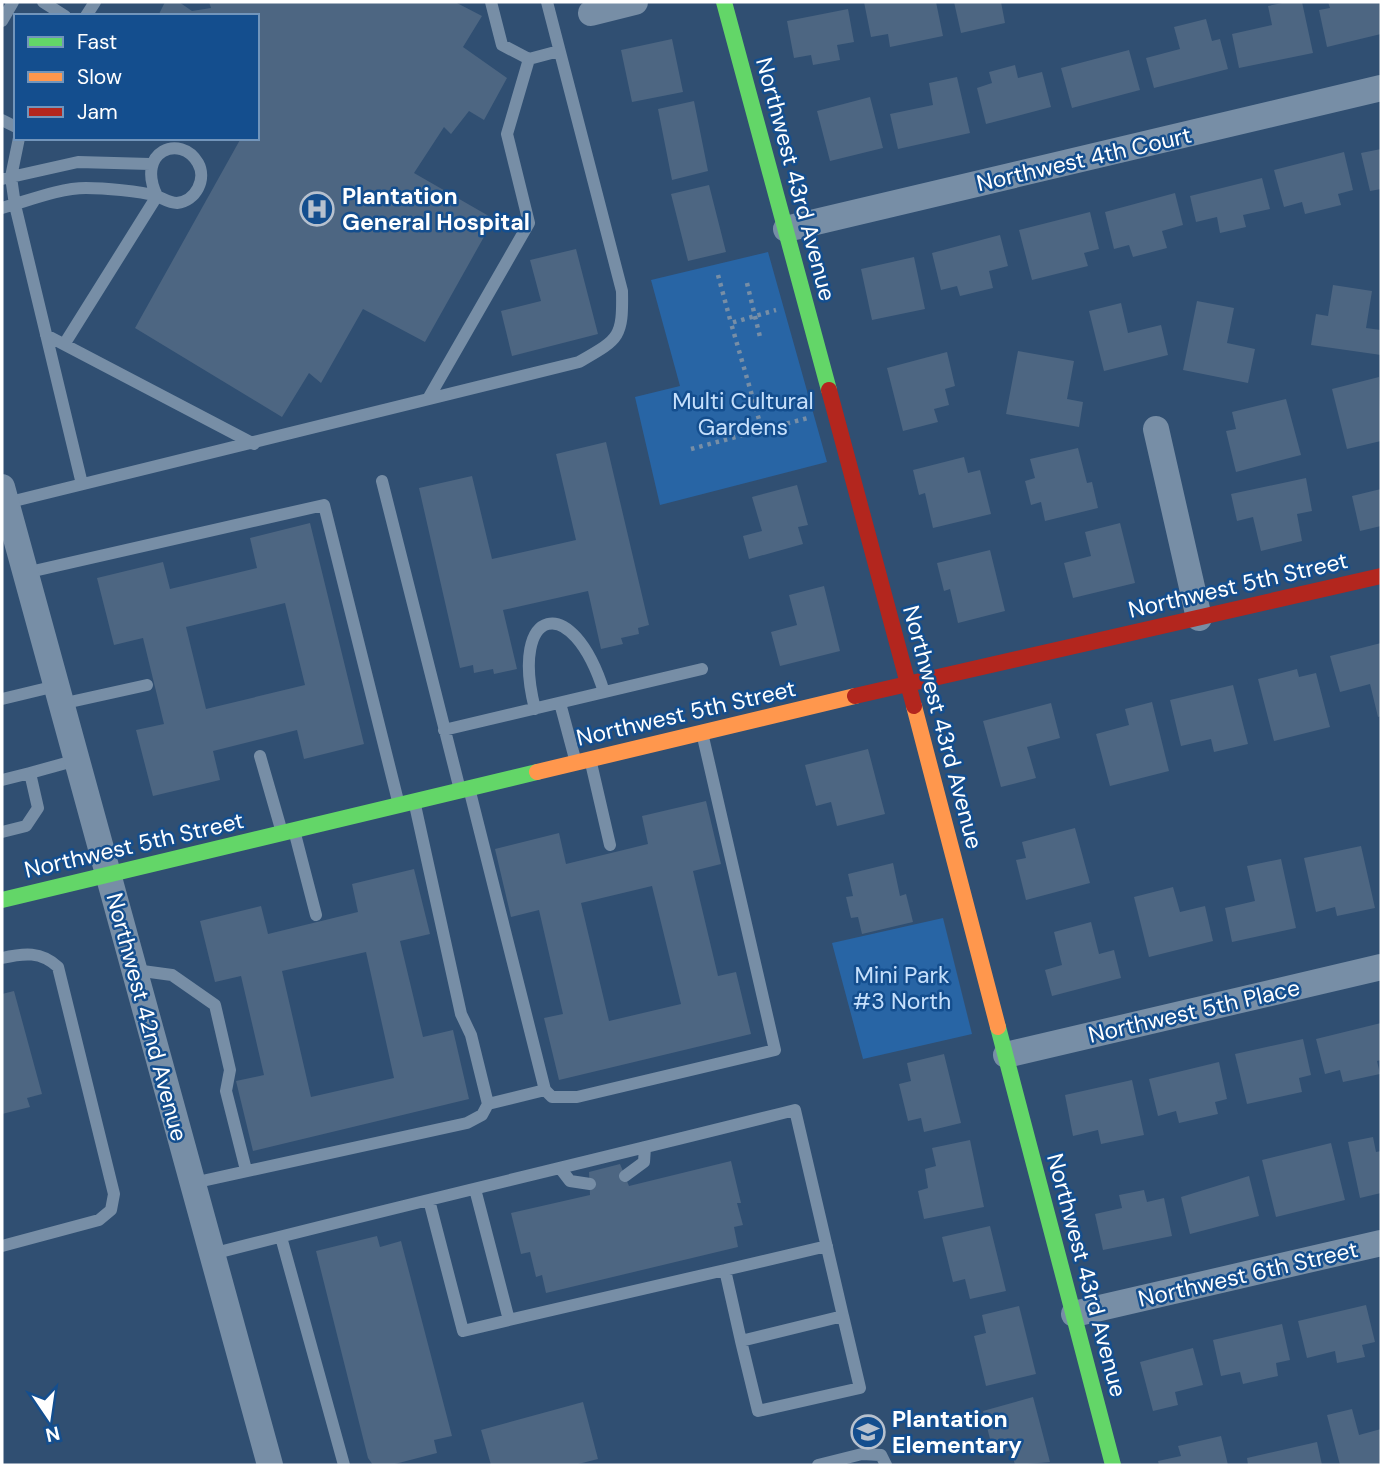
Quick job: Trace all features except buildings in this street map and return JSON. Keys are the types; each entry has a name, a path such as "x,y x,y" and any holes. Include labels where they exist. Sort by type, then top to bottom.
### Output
{"street":[{"path":"591,13 635,2"},
{"name":"Northwest 43rd Avenue","path":"724,2 908,683 1113,1465"},
{"name":"Northwest 4th Court","path":"786,229 1381,88"},
{"path":"1156,429 1199,618"},
{"name":"Northwest 42nd Avenue","path":"4,495 270,1465"},
{"name":"Northwest 5th Street","path":"2,900 908,683 1381,576"},
{"name":"Northwest 5th Place","path":"1006,1055 1381,967"},
{"name":"Northwest 6th Street","path":"1074,1314 1381,1243"}],"lane":[{"path":"2,21 13,2"},
{"path":"43,2 62,14"},
{"path":"491,2 502,45 529,59 559,51"},
{"path":"4,495 82,484 254,444 579,362 610,344 623,325 622,291 547,2"},
{"path":"428,399 529,223 507,134 529,59"},
{"path":"18,140 6,178 8,206 46,335 82,484"},
{"path":"6,178 78,162 150,164 164,151 179,149 195,158 202,174 196,192 178,203 157,196 85,188 8,206"},
{"path":"150,164 150,180 157,196"},
{"path":"65,344 157,196"},
{"path":"46,335 254,444"},
{"path":"382,481 444,730 465,789 545,1090 552,1097 577,1097 775,1050 702,733"},
{"path":"25,573 324,505 407,803 461,1014 471,1035 488,1104 482,1115 467,1123 193,1183"},
{"path":"535,709 528,668 530,653 533,636 539,628 548,623 567,627 577,636 598,672 604,692"},
{"path":"444,730 702,669"},
{"path":"2,699 146,685"},
{"path":"560,703 583,761 610,845"},
{"path":"260,756 316,915"},
{"path":"2,780 77,760"},
{"path":"2,832 26,826 38,808 30,773"},
{"path":"2,958 22,954 46,956 58,967 114,1194 111,1210 99,1220 2,1246"},
{"path":"134,970 172,975 215,1005 230,1070 226,1091 246,1170"},
{"path":"488,1104 545,1090"},
{"path":"212,1254 795,1110 860,1388 758,1411 725,1270"},
{"path":"625,1176 644,1162 645,1147"},
{"path":"560,1168 570,1181 590,1184"},
{"path":"475,1189 509,1320"},
{"path":"429,1200 463,1331 827,1246"},
{"path":"281,1237 344,1465"},
{"path":"741,1341 843,1317"},
{"path":"818,1465 862,1454 881,1455 886,1465"}],"path":[{"path":"718,275 761,430"},
{"path":"747,283 760,337"},
{"path":"732,323 776,310"},
{"path":"691,449 810,418"}],"green space":[{"name":"Multi Cultural Gardens","path":"768,252 827,462 660,505 635,397 680,386 651,280"},
{"name":"Mini Park #3 North","path":"943,918 972,1034 863,1059 832,943"}],"traffic: fast":[{"path":"724,2 829,390"},
{"path":"2,900 537,772"},
{"path":"998,1027 1113,1465"}],"traffic: slow":[{"path":"537,772 855,696"},
{"path":"914,706 998,1027"}],"traffic: jam":[{"path":"829,390 914,706"},
{"path":"855,696 1381,576"}],"place":[{"name":"Plantation General Hospital","path":"317,209"},
{"name":"Plantation Elementary","path":"868,1432"}]}
